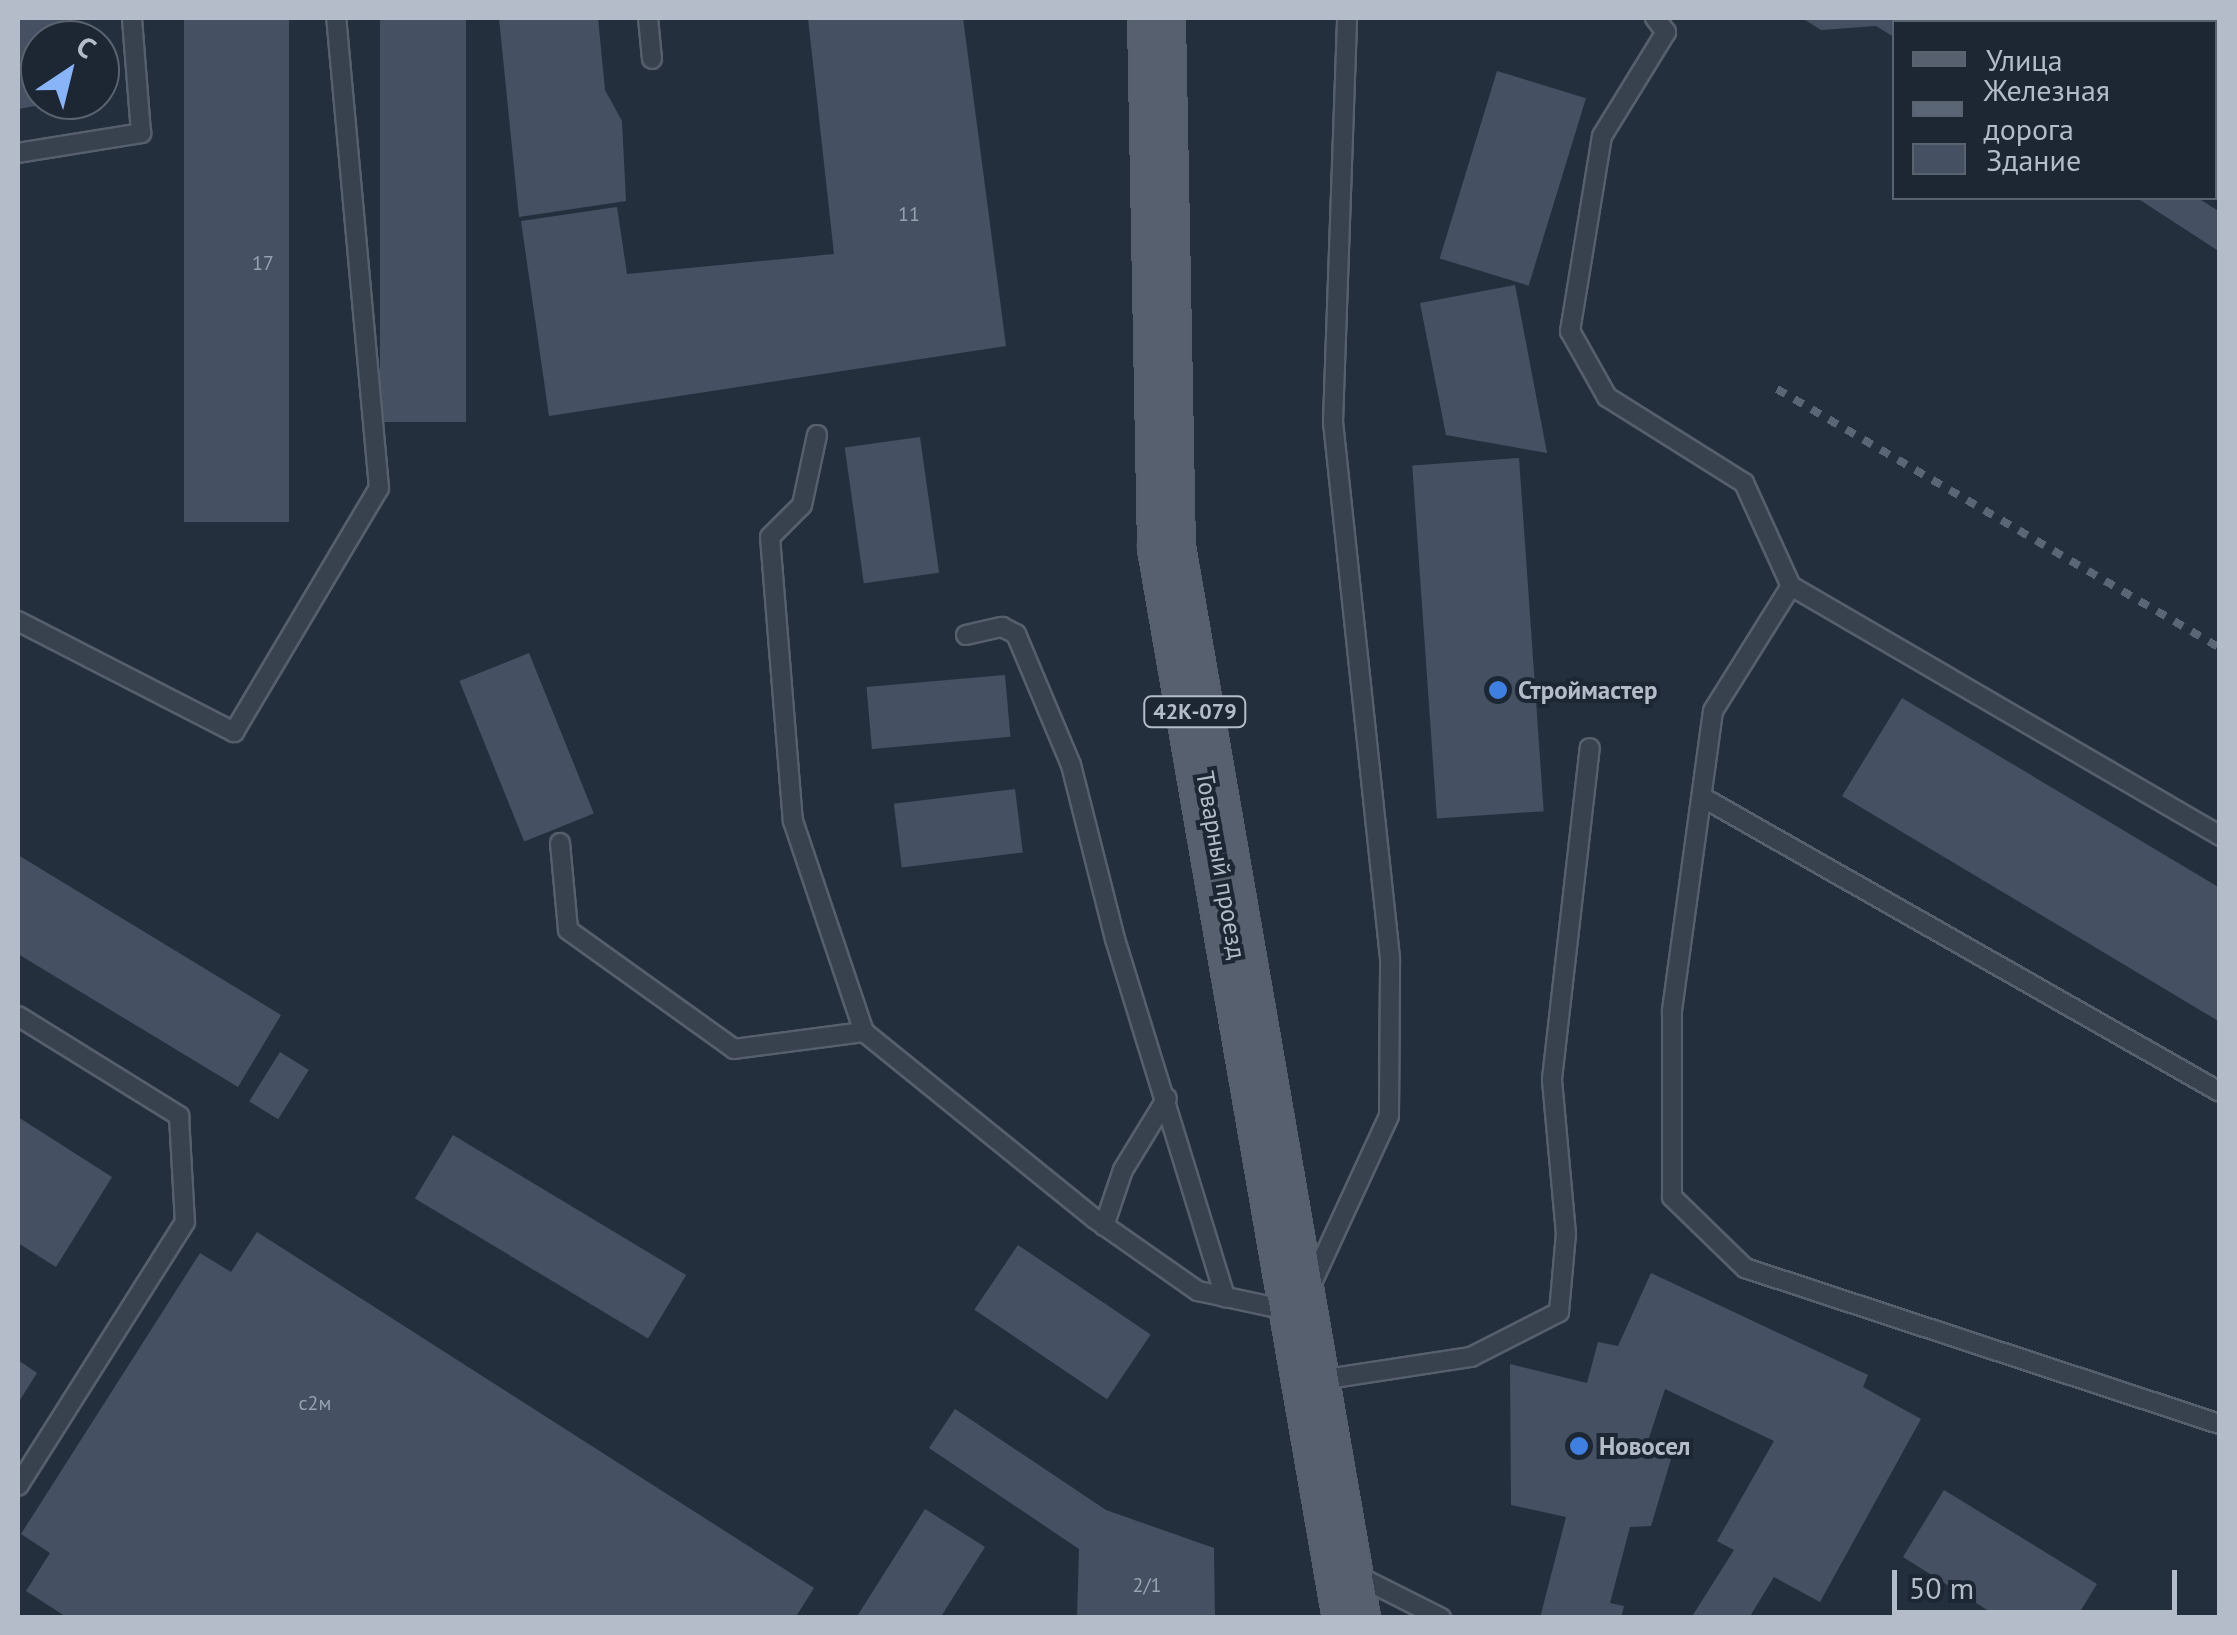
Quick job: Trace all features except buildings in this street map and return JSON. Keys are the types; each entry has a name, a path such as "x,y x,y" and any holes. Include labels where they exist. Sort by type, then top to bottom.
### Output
{"main road":[{"name":"Товарный проезд","path":"1156,18 1166,547 1346,1592"}],"lane":[{"path":"18,153 141,134 132,18"},
{"path":"18,621 234,732 379,488 336,18"},
{"path":"648,18 652,59"},
{"path":"817,435 802,505 770,537 792,821 864,1032 1104,1226 1198,1290 1298,1313 1389,1116 1390,958 1334,422 1347,18"},
{"path":"1656,18 1666,32 1602,136 1570,331 1607,397 1744,483 1791,586 2220,836"},
{"path":"1791,586 1714,711 1672,1012 1672,1196 1745,1268 2220,1424"},
{"path":"966,634 1002,627 1016,634 1071,765 1116,940 1225,1296"},
{"path":"1310,1382 1471,1358 1559,1312 1566,1234 1552,1079 1590,748"},
{"path":"1702,797 2220,1092"},
{"path":"560,843 568,930 734,1049 864,1032"},
{"path":"18,1016 179,1116 185,1222 18,1486"},
{"path":"1104,1226 1124,1170 1167,1098"},
{"path":"1346,1592 1441,1618"}],"railway":[{"path":"1777,389 2220,648"}],"place":[{"name":"Строймастер","path":"1498,690"},
{"name":"Новосел","path":"1579,1446"}]}
